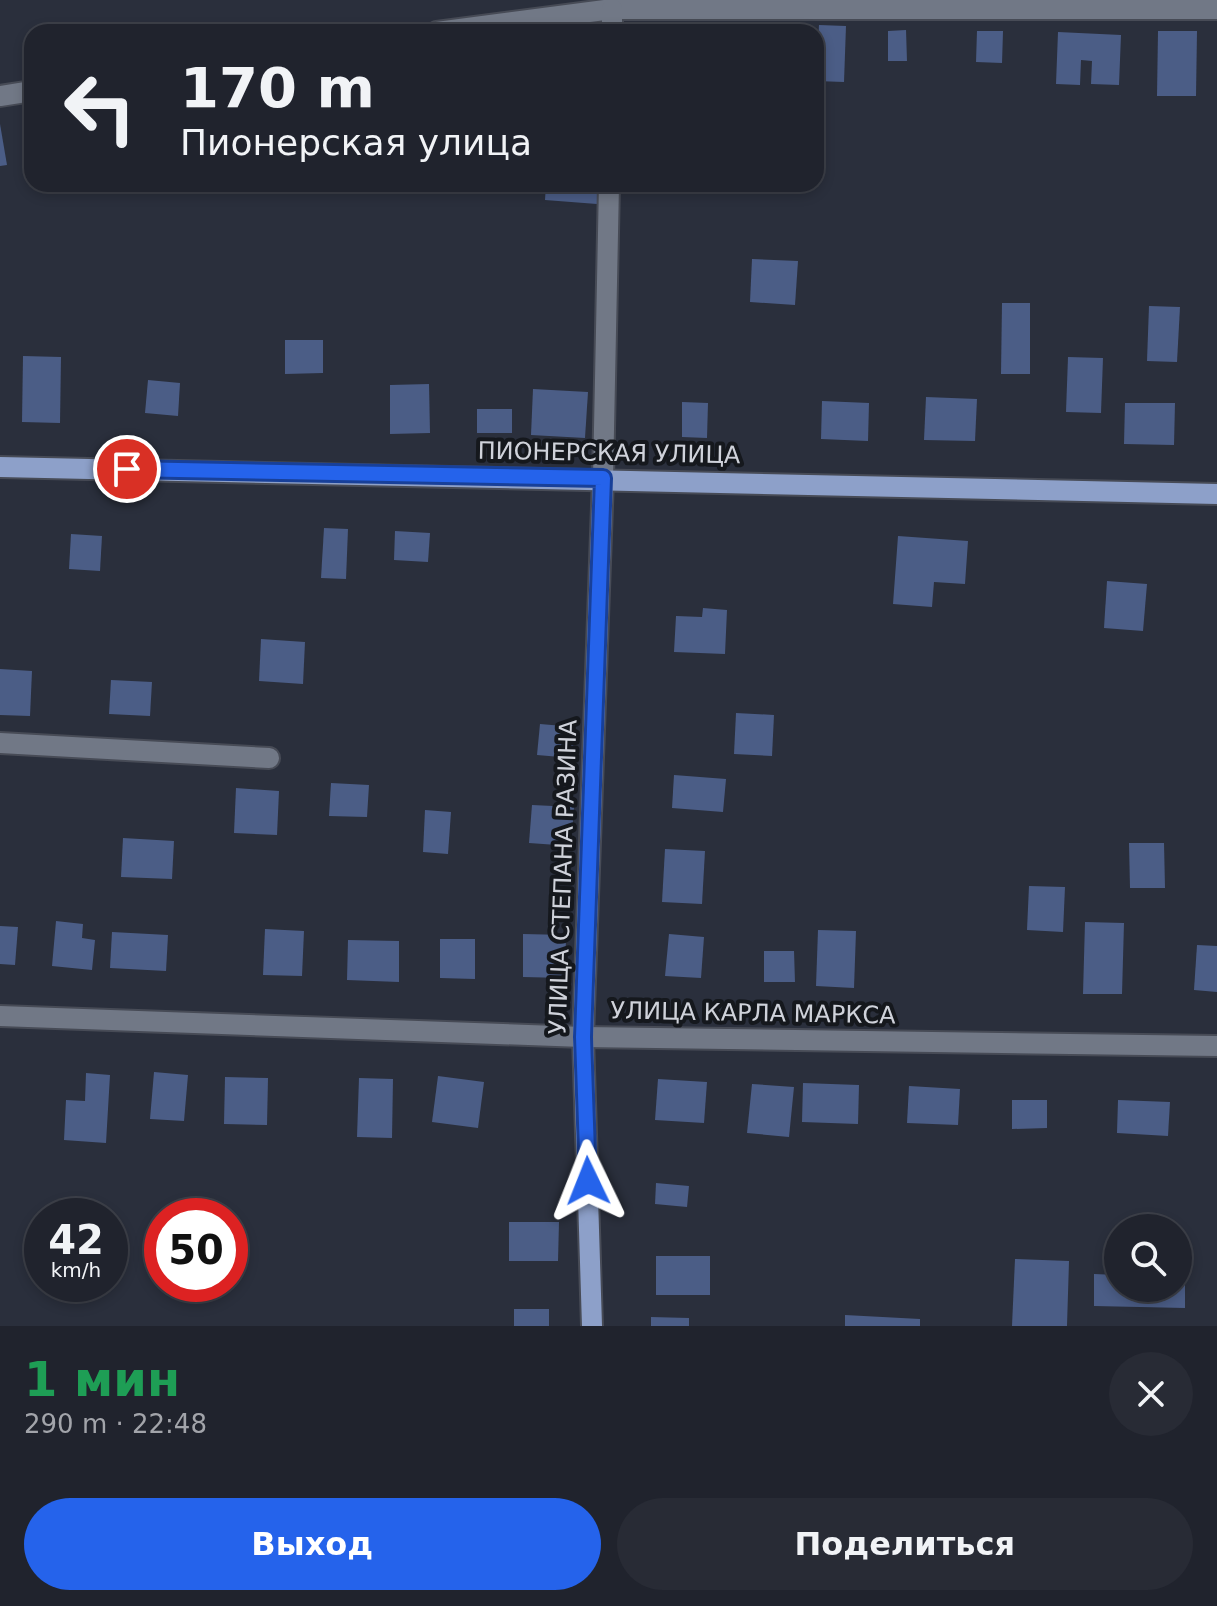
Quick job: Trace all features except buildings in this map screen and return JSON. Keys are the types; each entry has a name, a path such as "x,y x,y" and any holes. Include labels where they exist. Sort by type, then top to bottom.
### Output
{"main road":[{"name":"ПИОНЕРСКАЯ УЛИЦА","path":"0,467 1217,494"},
{"name":"УЛИЦА СТЕПАНА РАЗИНА","path":"592,1326 583,1037 603,478"}],"street":[{"path":"498,24 612,9 1217,9"},
{"path":"612,9 612,24"},
{"path":"0,96 24,92"},
{"path":"603,478 609,192"},
{"path":"0,743 269,758"},
{"name":"УЛИЦА КАРЛА МАРКСА","path":"0,1016 583,1037 1217,1046"}],"route":[{"path":"127,469 603,478 583,1037 588,1181"}]}
